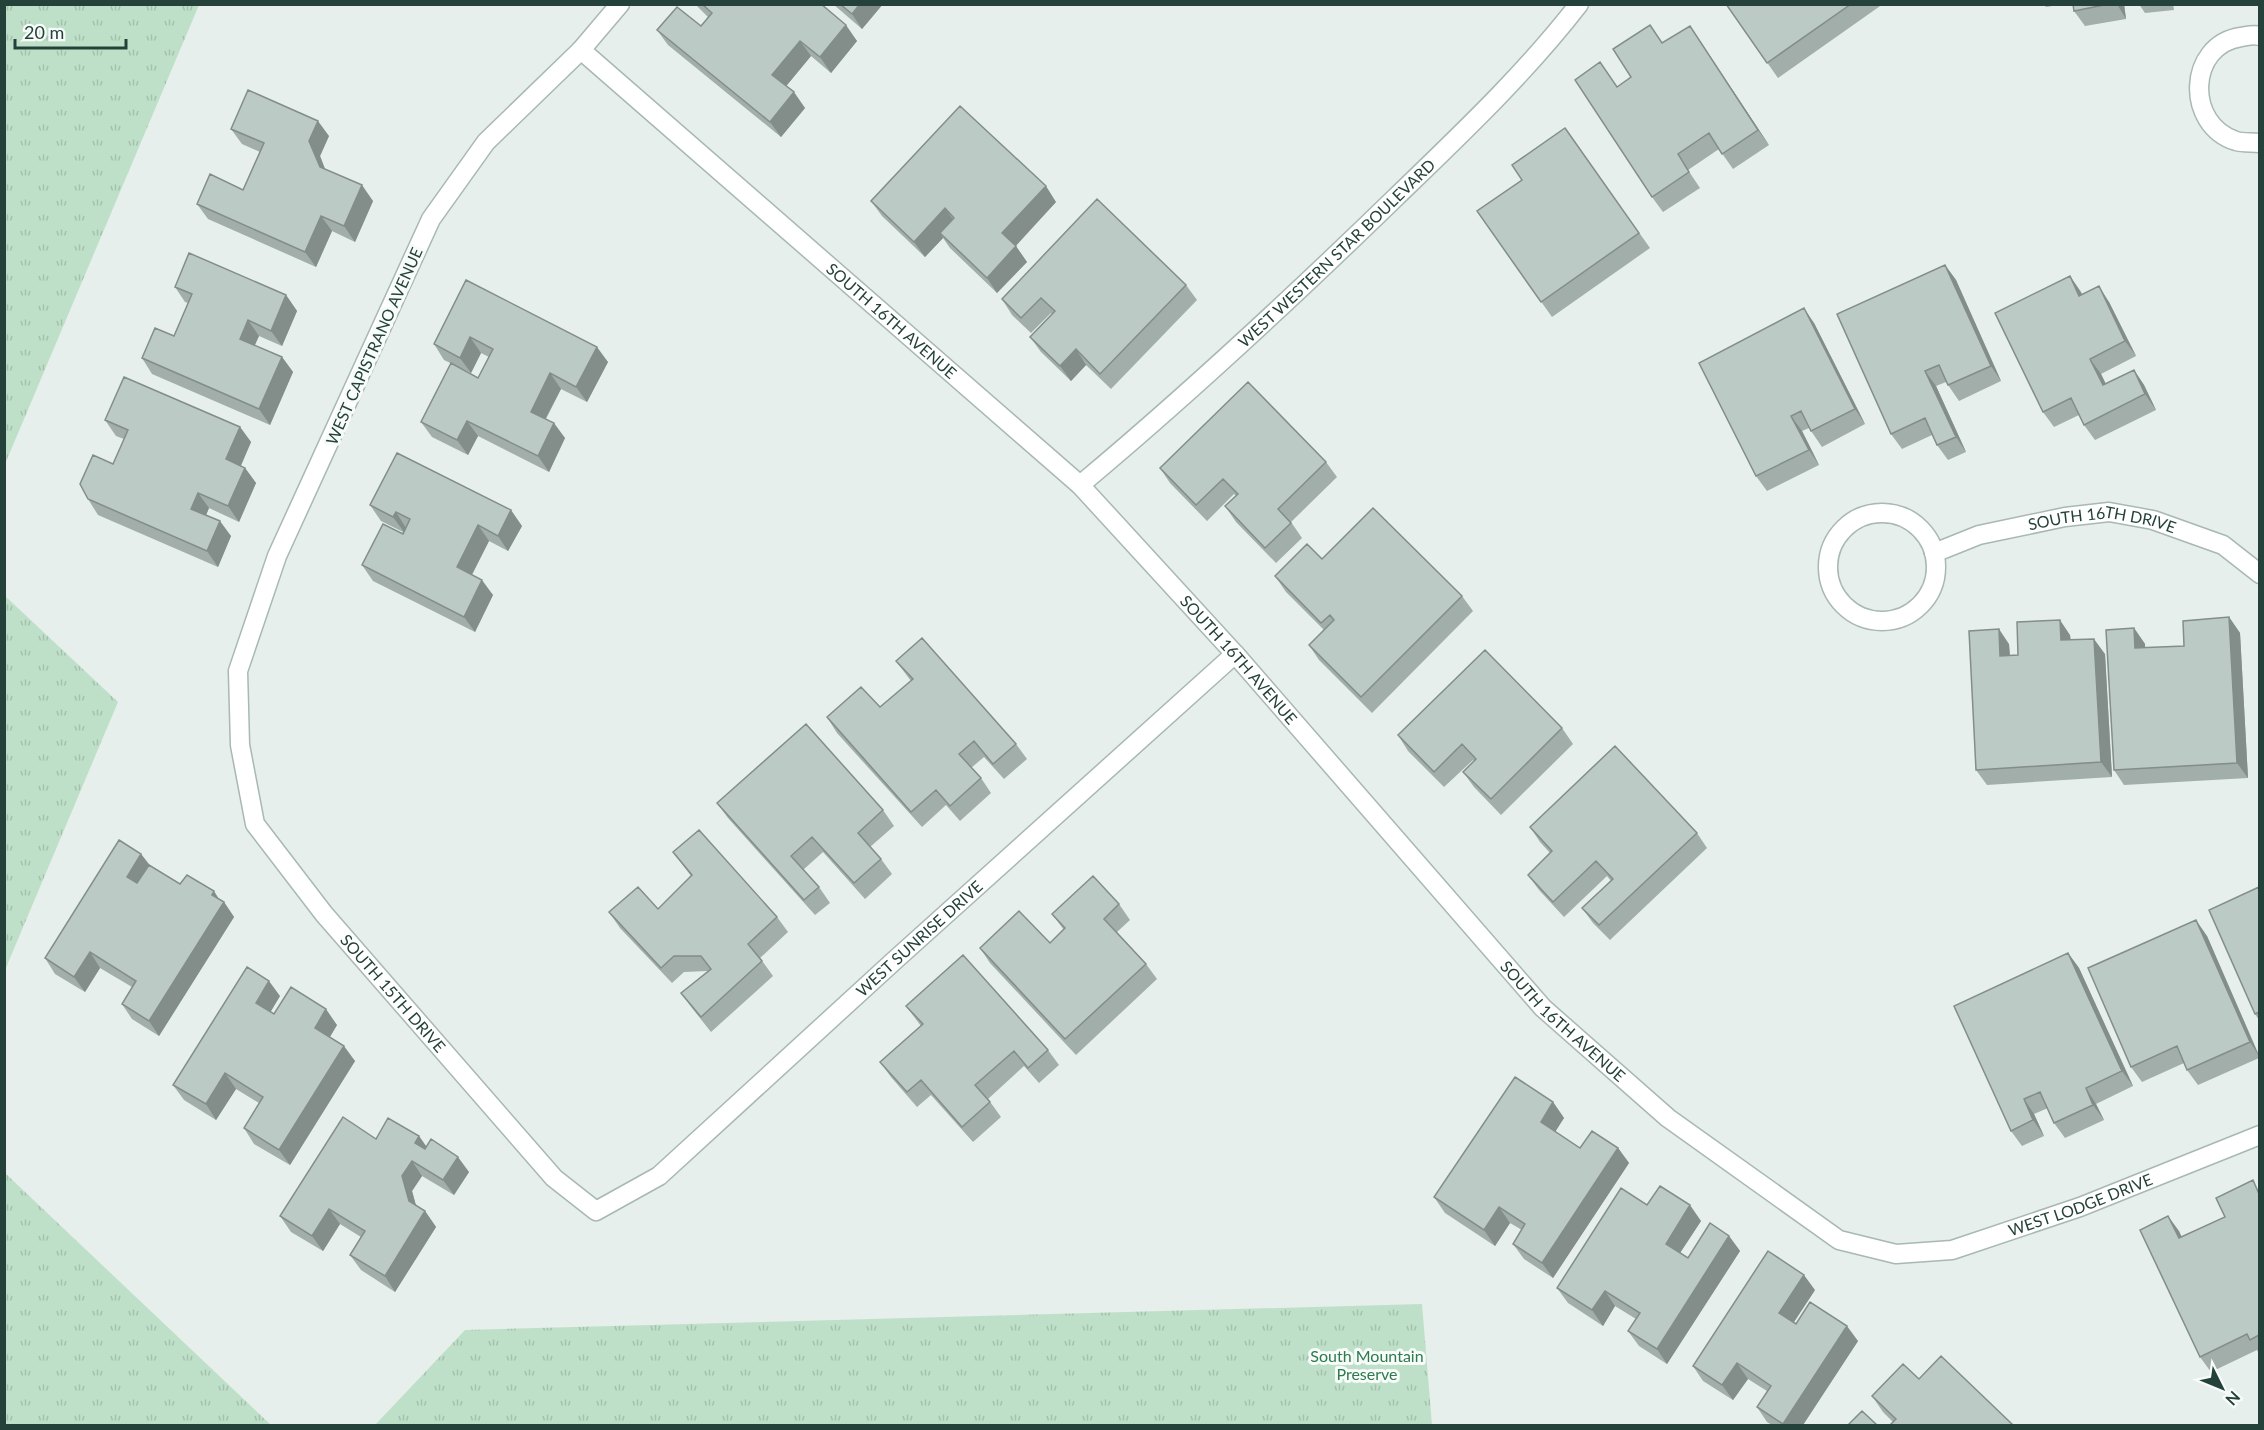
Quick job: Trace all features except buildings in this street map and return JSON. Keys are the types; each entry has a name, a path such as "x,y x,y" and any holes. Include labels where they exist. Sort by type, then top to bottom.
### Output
{"street":[{"name":"WEST CAPISTRANO AVENUE","path":"240,745 238,671 277,556 431,219 486,142 580,50 620,4"},
{"name":"WEST WESTERN STAR BOULEVARD","path":"1080,485 1157,421 1332,260 1508,87 1579,4"},
{"path":"2259,36 2233,38 2214,50 2202,69 2198,91 2203,113 2217,131 2237,141 2259,143"},
{"name":"SOUTH 16TH AVENUE","path":"580,50 1080,485 1235,654 1543,1008 1668,1118 1839,1240 1896,1254"},
{"name":"SOUTH 16TH DRIVE","path":"1934,553 1979,536 2066,517 2109,512 2153,520 2223,545 2259,574"},
{"path":"1885,513 1907,519 1924,533 1934,553 1936,576 1927,597 1911,613 1890,621 1867,620 1847,609 1833,592 1827,570 1831,548 1844,528 1863,516 1885,513"},
{"name":"WEST SUNRISE DRIVE","path":"596,1211 659,1176 1235,654"},
{"name":"SOUTH 15TH DRIVE","path":"240,745 255,824 286,865 324,914 554,1179 596,1211"},
{"name":"WEST LODGE DRIVE","path":"1896,1254 1952,1250 2080,1207 2259,1135"}],"green space":[{"path":"4,5 199,5 5,464 4,464"},
{"path":"5,596 118,702 5,970"},
{"path":"5,1173 271,1425 5,1425"},
{"name":"South Mountain Preserve","path":"1422,1304 1432,1425 375,1425 465,1330"}]}
